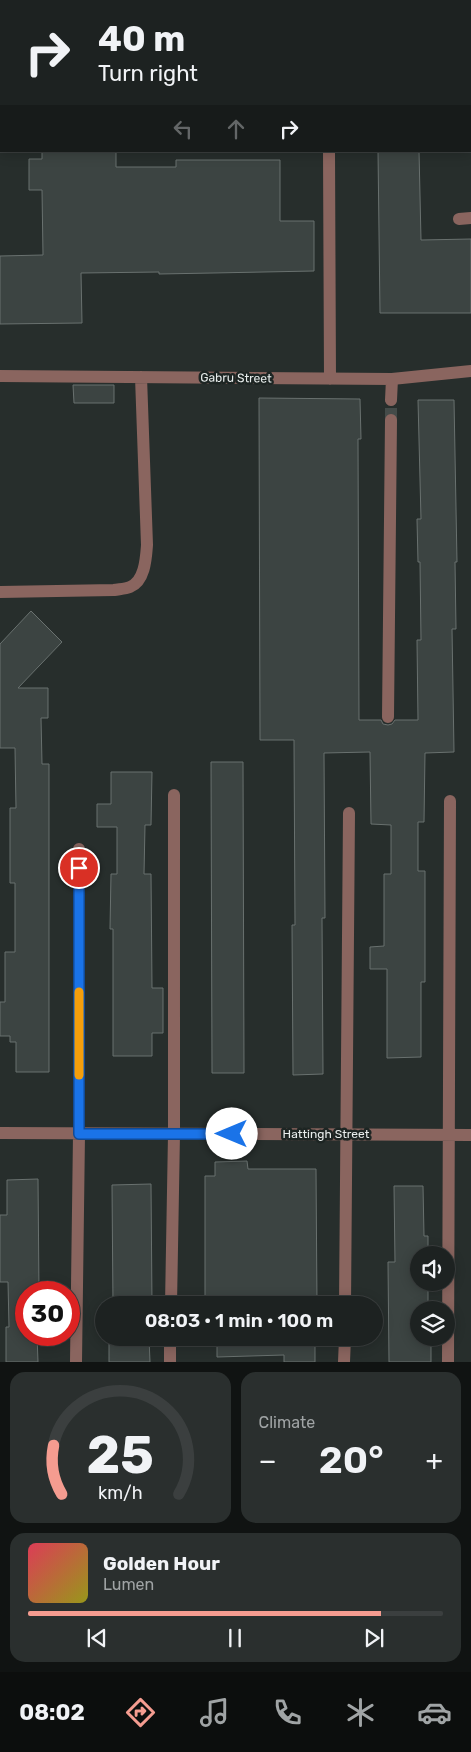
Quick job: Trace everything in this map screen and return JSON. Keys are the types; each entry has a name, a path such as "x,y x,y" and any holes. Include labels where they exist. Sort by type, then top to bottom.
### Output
{"street":[{"path":"330,152 330,379"},
{"name":"Gabru Street","path":"0,376 392,379 471,371"},
{"path":"0,592 114,590 132,587 141,576 146,561 147,544 141,376"},
{"path":"391,400 392,379"},
{"path":"388,717 391,420"},
{"path":"171,1296 174,1134 174,795"},
{"path":"448,1362 450,801"},
{"path":"345,1296 350,813"},
{"path":"76,1362 79,1134 79,849"},
{"name":"Hattingh Street","path":"0,1133 471,1135"},
{"path":"170,1346 170,1362"},
{"path":"344,1346 344,1362"}],"building":[{"path":"42,152 116,152 116,167 176,167 176,160 280,160 280,221 314,221 314,271 159,274 159,272 81,273 82,323 0,324 0,256 43,255 42,190 29,190 29,159 42,159"},
{"path":"378,152 419,152 421,240 471,239 471,313 380,313"},
{"path":"73,385 114,385 114,403 74,403"},
{"path":"259,398 360,399 361,439 358,439 359,720 381,720 383,724 388,725 392,724 395,720 418,720 417,640 421,640 420,562 418,562 417,519 421,519 418,400 454,400 457,562 455,562 456,629 452,629 454,752 425,753 424,822 418,822 418,871 425,871 425,982 421,982 421,1057 387,1058 387,969 370,969 370,947 384,946 384,874 391,874 391,825 371,824 370,752 324,753 325,918 322,918 323,1074 293,1075 292,925 295,925 294,740 260,740"},
{"path":"31,611 62,642 18,688 48,688 48,718 41,718 42,764 49,764 49,1072 16,1072 16,1042 10,1042 10,1036 0,1036 0,1002 5,1002 5,952 15,952 15,883 10,883 10,808 16,808 15,748 0,748 0,644"},
{"path":"211,762 243,762 244,1073 212,1073"},
{"path":"111,772 152,772 151,825 145,825 144,874 151,874 152,988 163,988 163,1033 152,1033 152,1056 113,1056 113,929 110,929 111,874 117,874 117,827 97,827 97,804 111,804"},
{"path":"247,1161 248,1169 316,1169 317,1296 205,1296 205,1176 215,1176 215,1162"},
{"path":"38,1179 39,1281 15,1281 15,1346 37,1346 38,1362 6,1362 6,1327 9,1327 8,1282 0,1282 0,1215 7,1215 7,1180"},
{"path":"151,1184 152,1296 113,1296 112,1185"},
{"path":"394,1186 423,1186 424,1236 428,1236 428,1246 410,1246 410,1291 428,1291 428,1301 410,1301 410,1346 431,1346 431,1362 389,1362 388,1262 395,1262"},
{"path":"109,1346 149,1346 150,1362 109,1362"},
{"path":"217,1346 315,1346 315,1362 284,1362 284,1355 217,1357"}],"tunnel":[{"path":"391,400 391,420"}],"slow traffic":[{"path":"79,992 79,1075"}],"route":[{"path":"79,868 79,1134 232,1134"}]}
